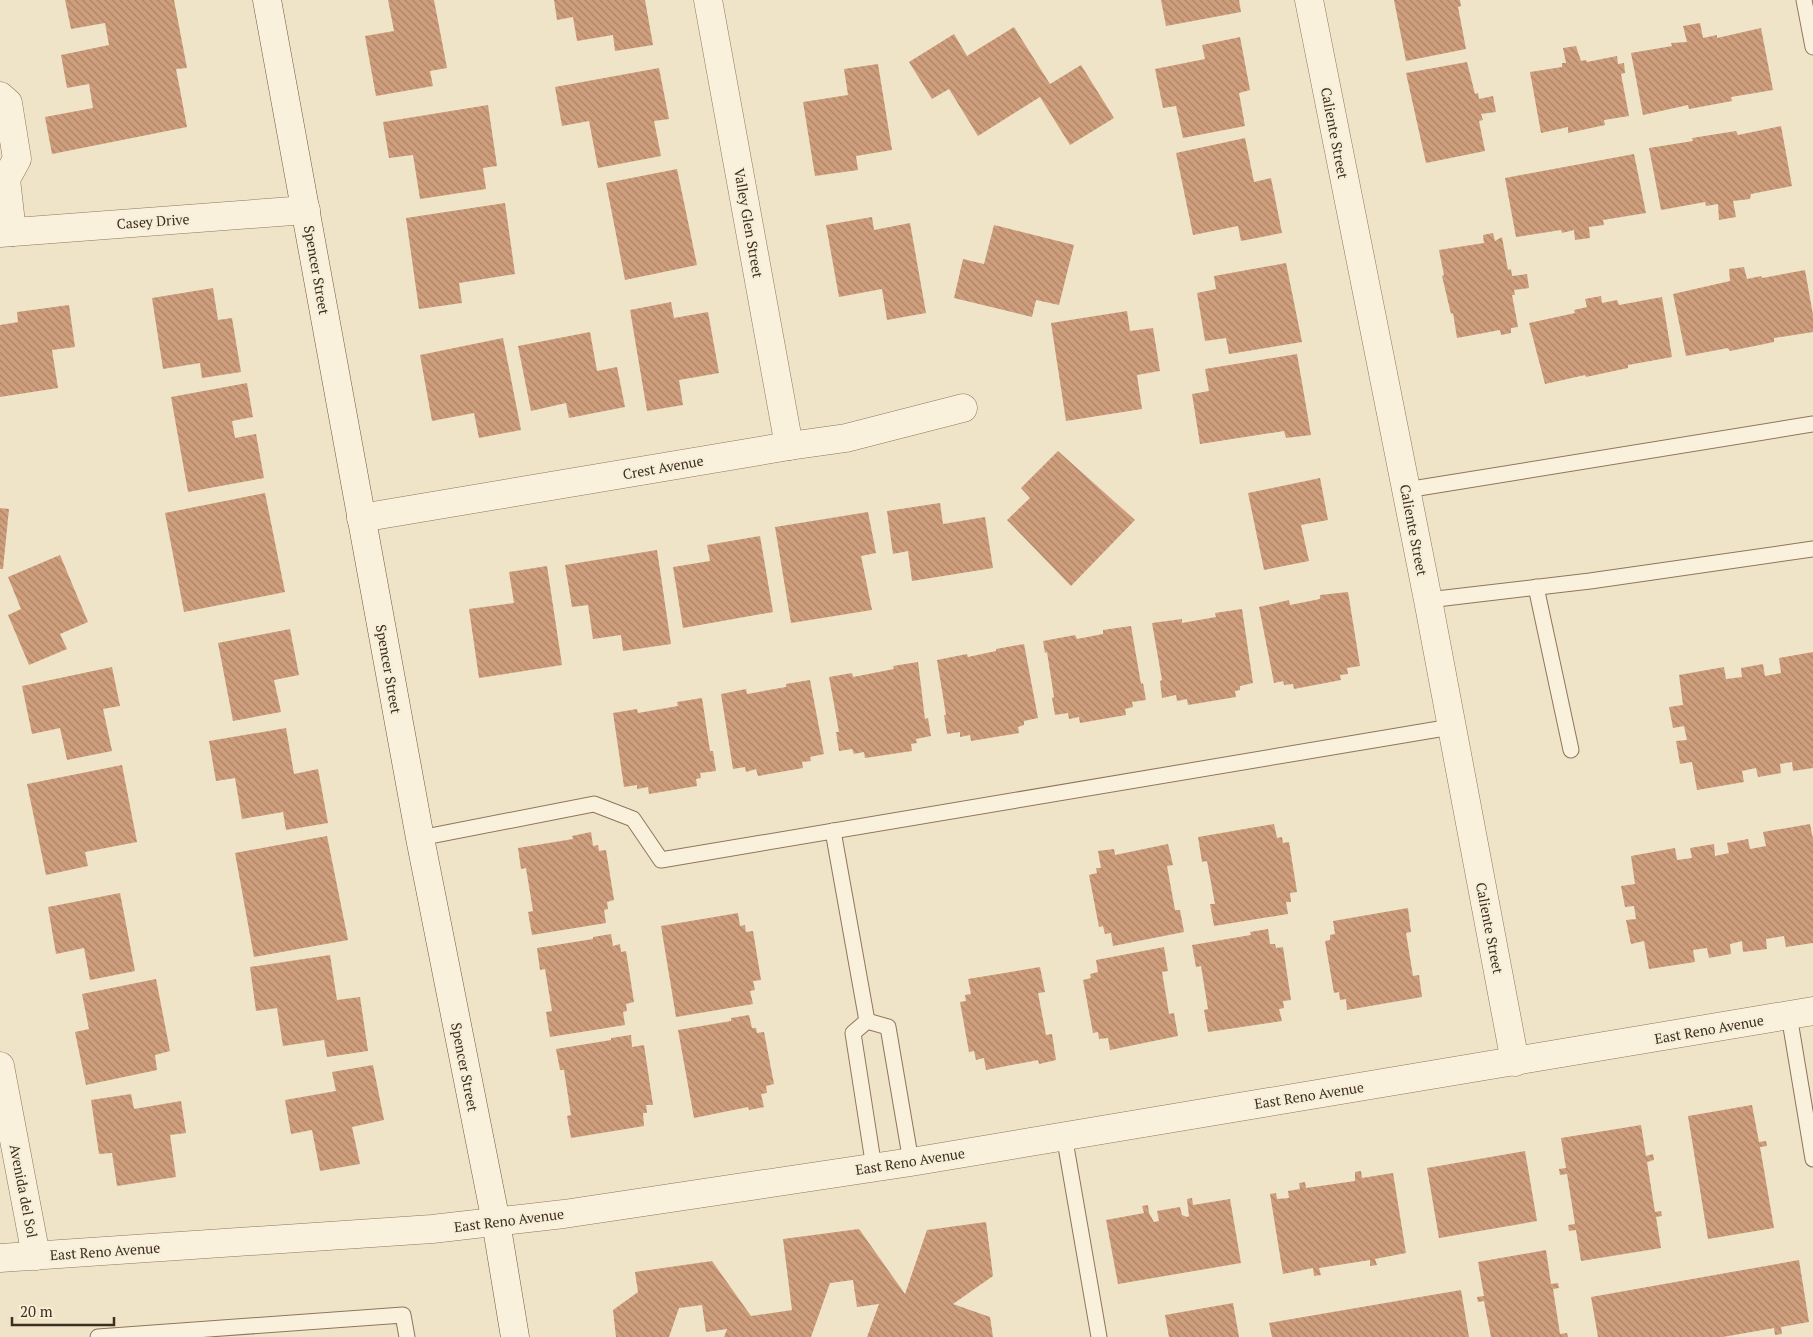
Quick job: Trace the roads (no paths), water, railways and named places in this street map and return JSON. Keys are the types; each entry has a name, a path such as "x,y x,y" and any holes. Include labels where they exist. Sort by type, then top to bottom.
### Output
{"street":[{"name":"Spencer Street","path":"267,0 420,838 496,1222 515,1337"},
{"name":"Valley Glen Street","path":"708,0 789,446"},
{"name":"Caliente Street","path":"1309,0 1428,600 1515,1062"},
{"path":"0,96 8,103 17,159 3,177 6,232"},
{"name":"Casey Drive","path":"6,232 306,210"},
{"name":"Crest Avenue","path":"361,518 846,438 963,408"},
{"name":"East Reno Avenue","path":"0,1258 432,1230 564,1214 911,1162 1801,1013"},
{"name":"Avenida del Sol","path":"0,1066 36,1256"}],"lane":[{"path":"1804,0 1813,46"},
{"path":"1406,490 1813,424"},
{"path":"1428,600 1536,588 1813,549"},
{"path":"1536,588 1571,750"},
{"path":"420,838 594,804 633,819 661,860 1451,728"},
{"path":"832,831 867,1021"},
{"path":"1801,1013 1813,1159"},
{"path":"867,1021 888,1027 911,1162"},
{"path":"867,1021 853,1032 874,1168"},
{"path":"1064,1135 1099,1337"},
{"path":"98,1337 403,1315 406,1337"}]}
